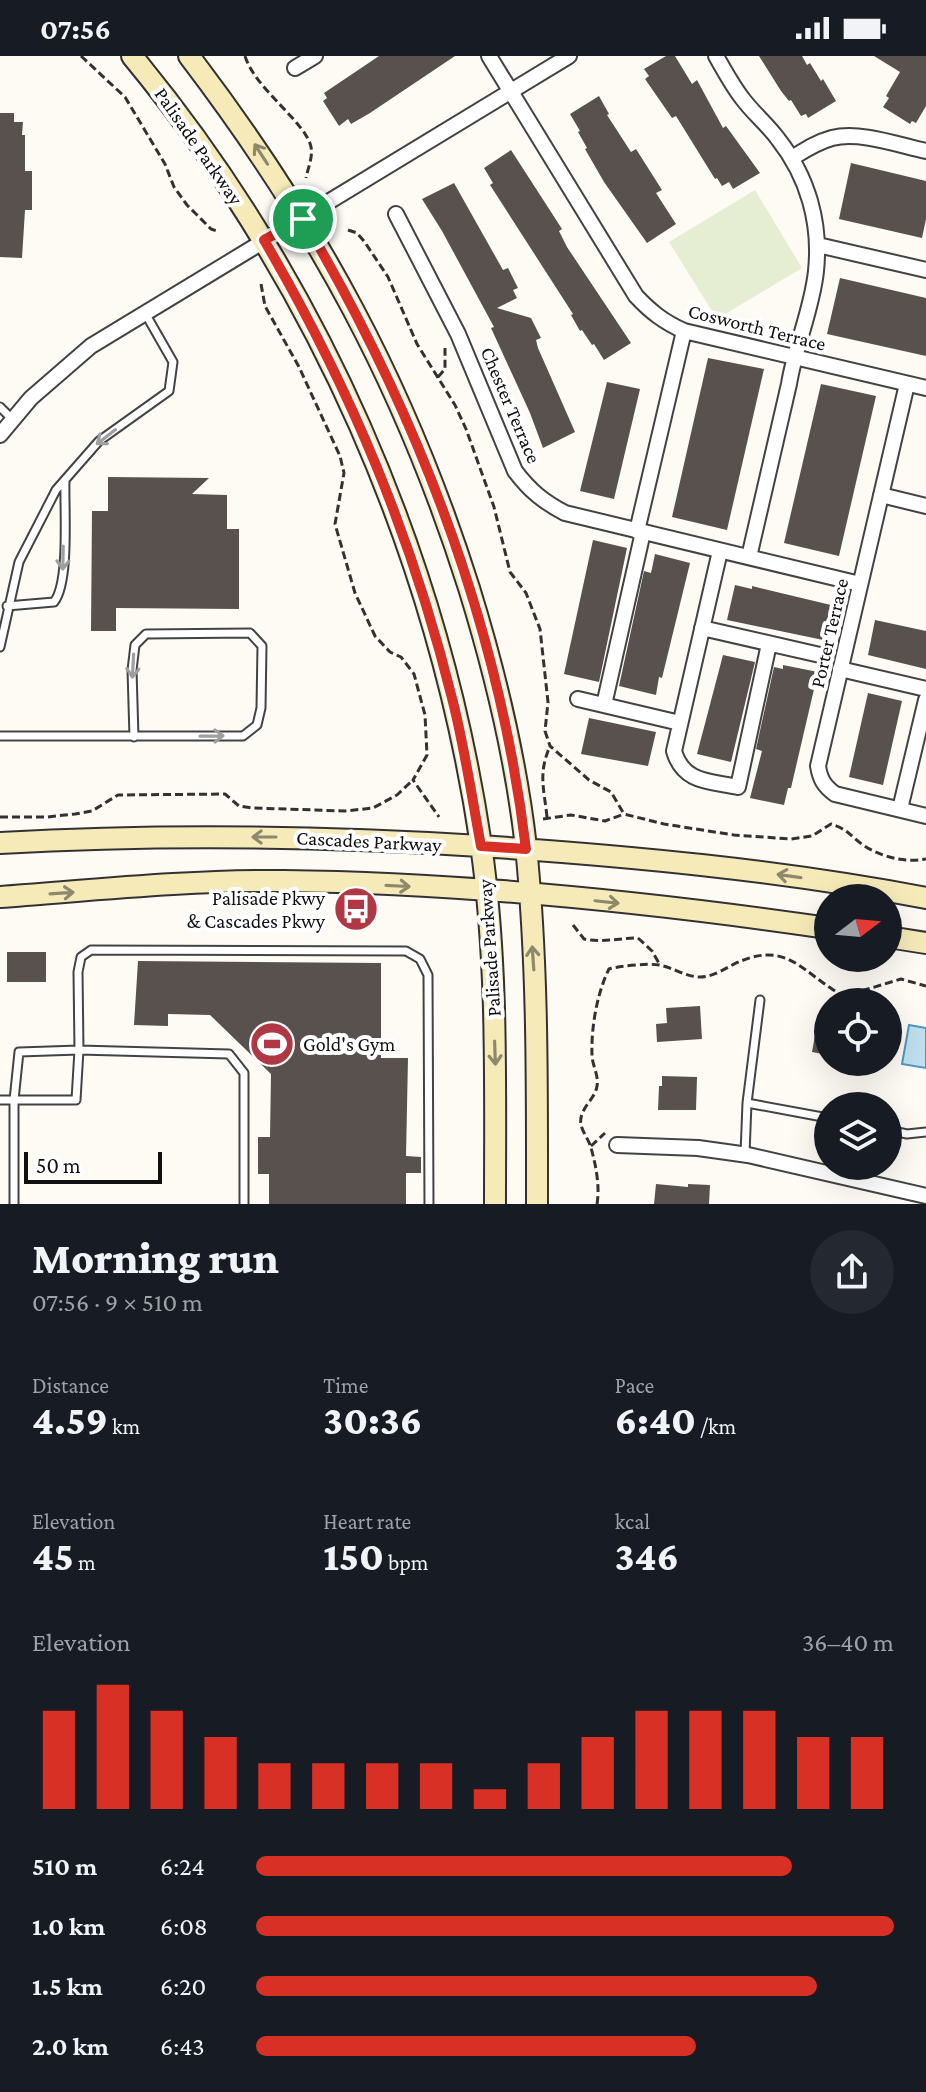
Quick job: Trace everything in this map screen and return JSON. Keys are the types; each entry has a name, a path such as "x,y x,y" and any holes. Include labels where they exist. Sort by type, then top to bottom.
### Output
{"main road":[{"name":"Palisade Parkway","path":"132,56 211,159 309,317 344,389 405,539 454,704 481,846 495,1055 495,1204"},
{"name":"Palisade Parkway","path":"189,56 244,129 337,277 383,365 448,522 492,668 511,753 526,849 535,990 537,1204"},
{"name":"Cascades Parkway","path":"2,843 91,838 268,836 481,846 755,872 926,898"},
{"path":"0,897 223,882 286,881 485,891 745,916 814,926"},
{"path":"902,939 926,943"}],"street":[{"path":"295,68 315,56"},
{"name":"Cosworth Terrace","path":"489,56 636,296 649,311 684,331 926,388"},
{"path":"0,435 31,398 91,346 569,56"},
{"path":"716,56 741,97 792,158 813,209 818,245 813,290 793,357 749,557"},
{"path":"792,158 818,143 835,137 854,136 926,151"},
{"name":"Chester Terrace","path":"396,214 458,334 515,471 544,502 565,513 860,584"},
{"path":"818,245 926,270"},
{"path":"604,705 684,331"},
{"name":"Porter Terrace","path":"907,384 818,766 820,778 835,794 926,816"},
{"path":"881,495 926,506"},
{"path":"720,551 674,751 678,765 687,774 738,787 769,644"},
{"path":"702,628 820,655"},
{"path":"840,669 926,689"},
{"path":"578,699 680,723"},
{"path":"900,809 926,700"},
{"path":"617,1145 698,1148 745,1154 926,1196"}],"lane":[{"path":"0,647 19,562 56,490 99,441 169,391 173,362 145,313"},
{"path":"0,407 12,419"},
{"path":"7,606 54,602 60,594 65,480"},
{"path":"0,736 134,737 243,736 257,725 261,708 262,646 250,633 146,634 135,645 134,737"},
{"path":"0,1100 76,1100 78,972 81,957 91,950 406,951 420,959 428,975 429,1204"},
{"path":"745,1154 747,1103 760,1000"},
{"path":"14,1204 14,1100 19,1052 79,1050 229,1054 244,1073 244,1204"},
{"path":"747,1103 814,1115"},
{"path":"902,1133 926,1132"}],"path":[{"path":"81,56 125,97 165,164 174,187 187,205 211,229 217,231"},
{"path":"245,56 273,99 310,142 312,154 306,178"},
{"path":"348,230 357,233 364,241 388,277 417,344 466,429 494,507 510,572 526,593 540,629 548,702 545,731 550,746 589,780 611,792 624,814"},
{"path":"0,817 75,814 92,811 118,795 176,793 225,794 239,806 253,808 360,810 387,801 413,780 427,755 425,715 414,674 401,657 390,652 375,636 355,593 335,524 344,473 340,456 299,367 265,306 261,284"},
{"path":"438,377 445,369 448,338"},
{"path":"550,746 541,777 545,818 571,815 605,821 624,814 734,835 791,839 812,836 831,824 848,830 875,852 901,860 926,859"},
{"path":"413,780 439,817"},
{"path":"573,925 584,939 598,943 638,938 652,951 660,965"},
{"path":"597,1204 591,1146 580,1122 583,1108 597,1086 592,1059 593,1039 604,979 609,969 660,965 700,977 717,973 751,957 771,953 788,958 840,994 901,979 926,986"}],"green space":[{"path":"755,190 802,268 717,319 669,242"}],"water":[{"path":"909,1025 926,1028 926,1068 902,1064"}],"building":[{"path":"379,56 455,56 370,113 351,124 348,119 339,126 323,101 327,98 324,93"},
{"path":"666,56 675,56 692,84 697,80 723,128 726,126 760,173 733,189 729,182 722,186 715,179 676,116 672,118 645,79 649,76 644,69"},
{"path":"759,56 802,56 821,81 823,79 836,101 808,118 806,114 801,116"},
{"path":"874,56 926,56 926,106 916,123 912,121 910,124 883,107 900,72"},
{"path":"599,96 607,115 631,152 636,149 662,190 656,193 676,224 647,243 604,182 570,114"},
{"path":"0,113 14,113 14,122 23,122 25,171 32,171 32,210 25,210 22,258 0,257"},
{"path":"511,150 562,229 559,231 567,247 631,343 604,360 594,344 580,331 573,314 490,185 493,183 484,168"},
{"path":"851,163 926,181 926,219 922,238 839,219"},
{"path":"454,183 503,270 508,268 518,288 513,290 517,298 497,308 531,318 541,338 536,340 538,348 575,432 543,448 491,328 494,327 422,199"},
{"path":"840,278 926,298 926,356 827,334"},
{"path":"708,358 764,369 727,530 672,517"},
{"path":"607,382 640,389 614,499 580,491"},
{"path":"821,384 876,396 839,556 784,543"},
{"path":"108,477 209,478 192,494 227,495 227,529 239,529 239,609 116,608 116,631 91,631 92,511 108,511"},
{"path":"593,540 627,548 599,682 564,674"},
{"path":"655,554 690,563 656,695 619,686 644,571 651,573"},
{"path":"735,585 752,589 752,586 835,606 828,641 727,620"},
{"path":"875,620 926,631 926,669 868,655"},
{"path":"723,655 755,662 731,762 697,754"},
{"path":"783,665 818,672 791,788 788,788 784,805 750,798 762,751 756,749 774,667 783,669"},
{"path":"868,693 902,701 883,785 849,777"},
{"path":"589,718 656,732 648,766 581,754"},
{"path":"7,952 46,952 46,982 7,982"},
{"path":"138,961 381,963 381,1058 408,1058 406,1156 421,1157 421,1173 406,1173 406,1204 269,1204 269,1174 258,1174 258,1137 270,1137 271,1074 210,1015 168,1014 168,1026 134,1025"},
{"path":"700,1006 702,1039 657,1042 656,1024 667,1023 666,1008"},
{"path":"662,1076 697,1077 696,1110 658,1110"},
{"path":"656,1184 688,1187 688,1184 710,1185 709,1204 654,1204"}],"place":[{"name":"Palisade Pkwy & Cascades Pkwy","path":"356,909"},
{"name":"Gold's Gym","path":"272,1044"}],"route":[{"path":"303,219 383,365 448,522 492,668 511,753 526,849 481,846 454,704 405,539 344,389 309,317 264,240 303,219"}]}
